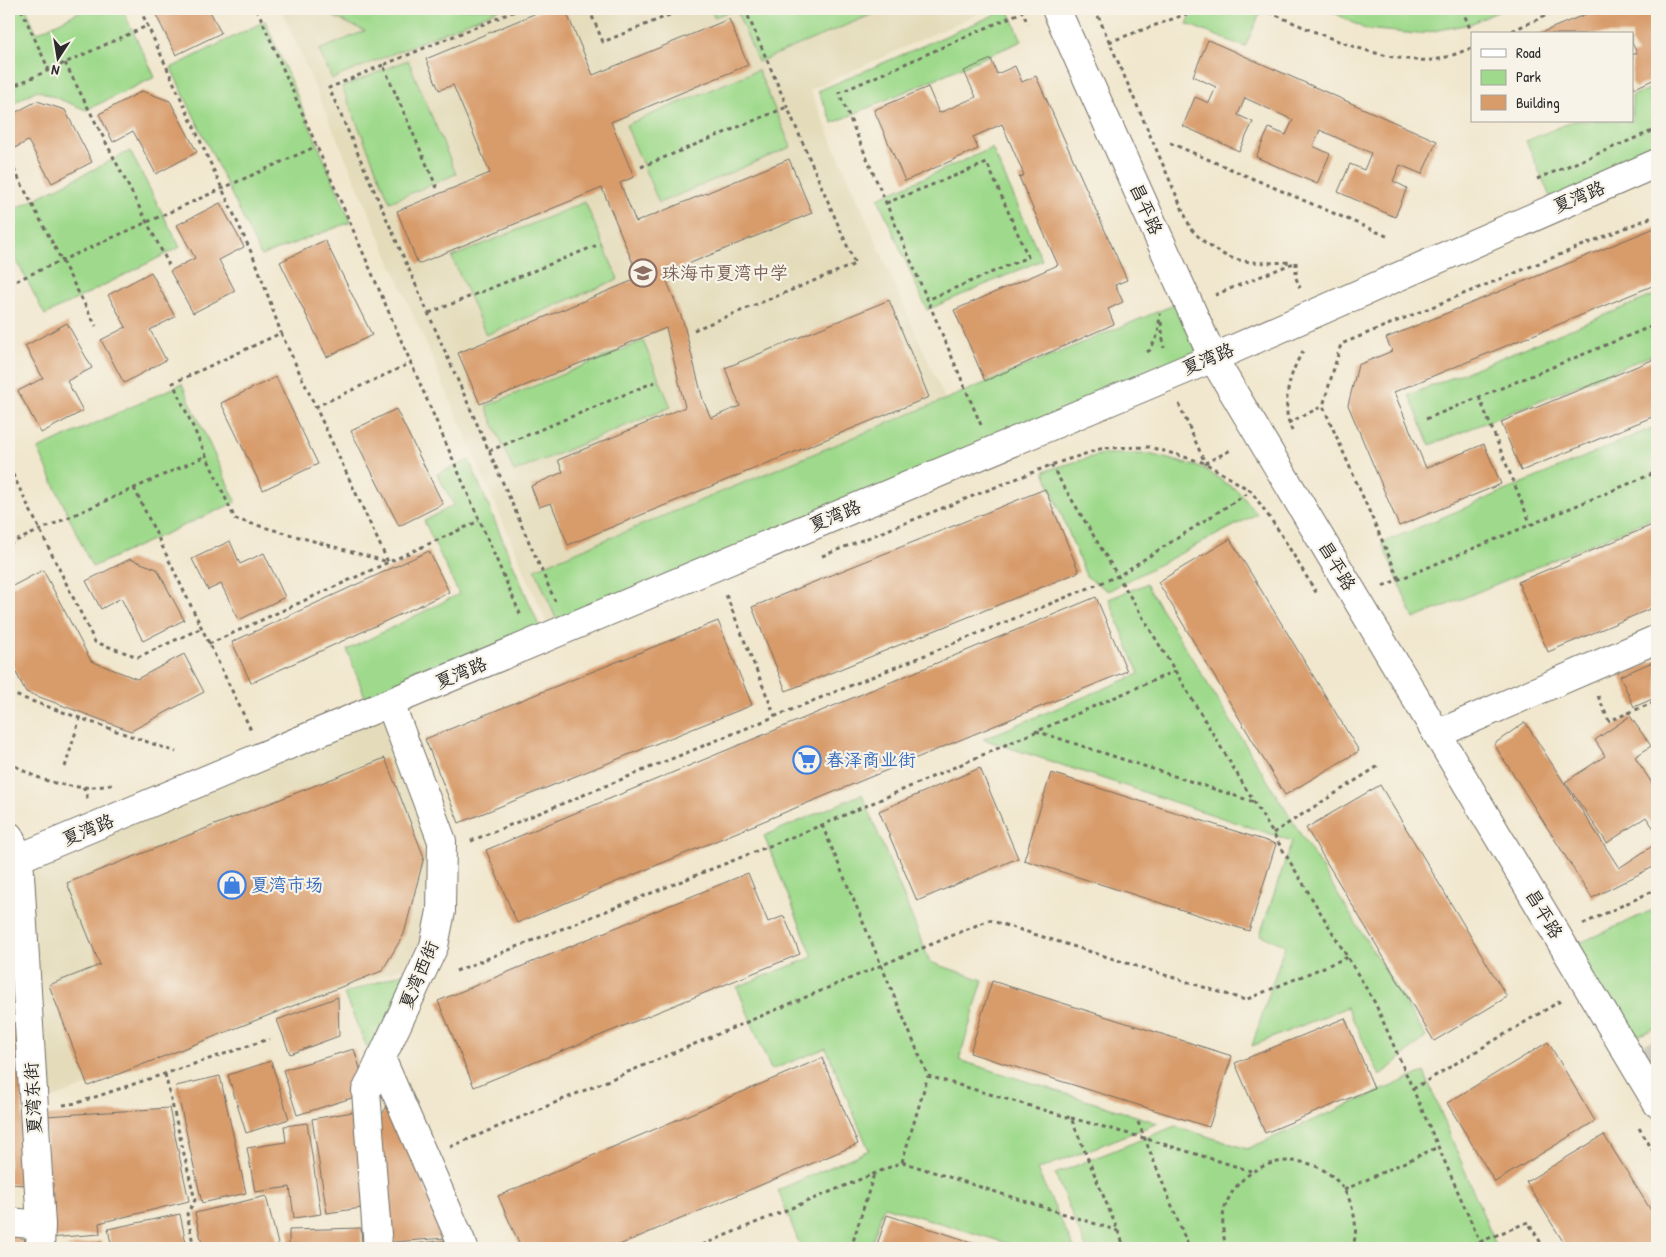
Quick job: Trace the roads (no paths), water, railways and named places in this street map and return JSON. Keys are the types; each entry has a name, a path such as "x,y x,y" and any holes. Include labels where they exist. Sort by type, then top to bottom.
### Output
{"street":[{"name":"昌平路","path":"1056,9 1213,358 1657,1103"},
{"name":"夏湾路","path":"12,851 390,703 1213,358 1657,163"},
{"path":"1437,734 1657,639"},
{"name":"夏湾西街","path":"378,1248 366,1091 434,946 441,911 442,841 390,703"},
{"name":"夏湾东街","path":"12,851 34,1107 40,1236"},
{"path":"381,1058 464,1248"},
{"path":"9,1222 40,1236"}],"place":[{"name":"珠海市夏湾中学","path":"643,273"},
{"name":"春泽商业街","path":"807,760"},
{"name":"夏湾市场","path":"232,885"}]}
